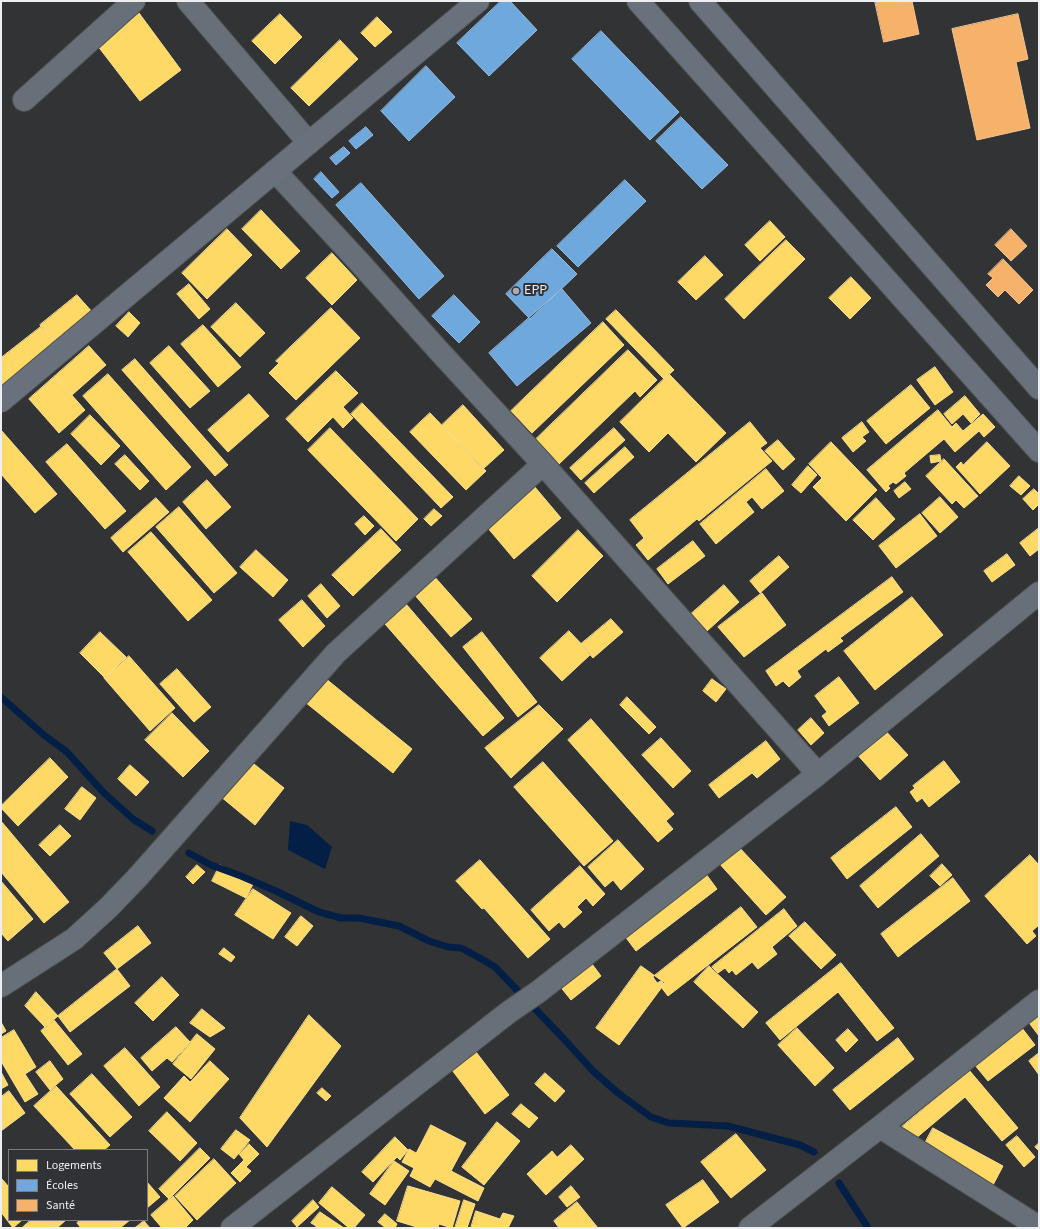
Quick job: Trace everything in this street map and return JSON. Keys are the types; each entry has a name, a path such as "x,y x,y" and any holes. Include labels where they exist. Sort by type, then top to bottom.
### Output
{"street":[{"path":"24,100 134,1"},
{"path":"188,1 308,143"},
{"path":"1,401 478,1"},
{"path":"638,1 1039,450"},
{"path":"700,1 1039,388"},
{"path":"275,171 444,357 544,464 818,774"},
{"path":"1,986 74,939 108,908 137,878 336,653 544,464"},
{"path":"232,1228 818,774 1039,593"},
{"path":"750,1228 1039,1001"},
{"path":"880,1127 1039,1227"}],"water":[{"path":"290,821 307,825 332,847 325,869 288,850"}],"building: Logements":[{"path":"139,13 181,70 140,101 97,45"},
{"path":"280,14 302,37 275,64 252,41"},
{"path":"377,17 392,32 375,47 361,33"},
{"path":"340,40 358,59 309,106 291,88"},
{"path":"261,210 300,251 281,269 242,229"},
{"path":"770,221 785,237 760,261 745,245"},
{"path":"227,229 252,255 207,299 182,273"},
{"path":"786,240 805,259 744,319 725,299"},
{"path":"332,253 357,280 332,305 306,278"},
{"path":"705,256 723,275 696,300 678,282"},
{"path":"851,277 871,298 850,319 829,298"},
{"path":"189,284 210,309 199,319 177,294"},
{"path":"77,295 94,314 57,345 40,325"},
{"path":"236,303 265,333 240,357 211,327"},
{"path":"331,308 360,338 296,400 269,373 279,363 276,361"},
{"path":"616,310 674,370 664,379 606,319"},
{"path":"129,312 140,323 128,337 116,326"},
{"path":"603,322 624,345 532,433 511,411"},
{"path":"203,325 241,367 218,387 181,344"},
{"path":"42,326 55,344 1,387 1,358"},
{"path":"89,346 106,365 72,395 55,376"},
{"path":"169,346 210,391 190,408 150,363"},
{"path":"628,350 657,380 640,397 635,391 558,465 534,441"},
{"path":"135,359 228,465 215,476 122,370"},
{"path":"935,367 953,392 935,405 917,380"},
{"path":"336,371 358,393 343,407 353,418 343,428 333,417 308,442 286,419"},
{"path":"108,374 191,467 166,490 83,396"},
{"path":"669,374 726,433 696,462 668,433 649,452 620,422"},
{"path":"55,376 85,410 59,433 29,399"},
{"path":"911,385 930,408 886,444 867,421"},
{"path":"249,394 269,416 228,452 208,430"},
{"path":"965,396 980,414 971,423 963,414 952,424 944,414"},
{"path":"362,403 453,497 441,508 351,414"},
{"path":"463,405 504,450 483,469 442,425"},
{"path":"938,410 952,427 956,423 963,431 983,414 995,427 984,437 979,431 955,452 944,439 904,473 906,476 896,484 893,482 888,486 890,488 886,492 867,470"},
{"path":"430,413 486,471 466,490 410,432"},
{"path":"90,415 120,446 101,465 71,434"},
{"path":"750,422 767,443 760,448 772,461 699,521 697,519 648,560 636,545 644,538 630,520"},
{"path":"862,422 869,432 862,437 866,441 853,452 842,438"},
{"path":"330,428 418,519 396,541 308,450"},
{"path":"614,428 625,440 581,480 570,468"},
{"path":"1,430 57,494 35,513 1,474"},
{"path":"778,440 795,459 783,470 765,451"},
{"path":"831,442 877,490 846,521 813,487 822,478 809,464"},
{"path":"987,442 1010,466 980,494 956,467 961,462 963,465"},
{"path":"67,444 126,511 105,529 46,462"},
{"path":"625,447 634,457 594,493 585,483"},
{"path":"125,455 149,481 140,490 115,464"},
{"path":"940,455 941,461 931,463 930,456"},
{"path":"944,459 978,496 964,508 956,500 952,504 926,476"},
{"path":"808,466 817,475 801,493 792,485"},
{"path":"766,469 784,491 762,509 752,497 746,502 754,512 716,544 700,524"},
{"path":"1019,476 1030,486 1021,495 1010,486"},
{"path":"207,480 231,507 206,529 183,502"},
{"path":"905,482 911,489 899,498 894,491"},
{"path":"534,486 561,518 514,559 487,527"},
{"path":"1034,489 1039,494 1039,504 1033,510 1023,499"},
{"path":"940,497 958,517 940,533 922,513"},
{"path":"156,498 169,512 123,552 111,538"},
{"path":"876,498 895,519 873,540 853,520"},
{"path":"179,507 237,573 214,593 156,527"},
{"path":"434,509 442,516 431,526 424,519"},
{"path":"920,514 937,536 896,568 879,546"},
{"path":"364,516 374,526 365,535 355,524"},
{"path":"1039,528 1039,549 1030,556 1020,543"},
{"path":"381,529 401,550 353,596 332,575"},
{"path":"578,530 603,556 557,602 532,576"},
{"path":"151,532 212,600 188,621 128,552"},
{"path":"693,541 705,556 668,584 657,569"},
{"path":"256,550 288,580 273,597 240,567"},
{"path":"1007,554 1015,565 992,582 984,571"},
{"path":"779,556 789,567 760,593 750,581"},
{"path":"433,575 472,619 451,637 413,593"},
{"path":"892,577 903,592 840,638 843,641 828,652 826,649 797,671 801,677 789,687 783,681 776,686 766,671"},
{"path":"321,584 340,606 327,618 308,596"},
{"path":"724,585 739,602 707,631 691,614"},
{"path":"762,593 786,625 744,657 718,627"},
{"path":"400,597 504,718 483,736 378,616"},
{"path":"912,597 943,635 875,690 844,651"},
{"path":"302,600 325,626 303,647 279,620"},
{"path":"611,619 623,632 593,658 581,644"},
{"path":"569,631 591,654 562,681 540,658"},
{"path":"100,632 126,657 105,678 80,653"},
{"path":"482,632 537,702 518,717 463,647"},
{"path":"129,656 175,708 150,731 104,678"},
{"path":"177,669 211,707 194,722 160,684"},
{"path":"839,677 859,703 829,726 822,716 827,712 815,696"},
{"path":"325,678 412,749 393,773 305,702"},
{"path":"712,679 726,689 716,702 703,691"},
{"path":"627,697 656,727 649,734 620,705"},
{"path":"539,705 563,729 511,778 485,748"},
{"path":"172,713 209,751 183,777 145,740"},
{"path":"811,718 824,733 811,745 798,730"},
{"path":"591,719 674,814 666,821 673,829 658,842 568,740"},
{"path":"882,727 908,755 880,780 854,751"},
{"path":"661,738 691,771 673,788 642,755"},
{"path":"766,741 780,759 757,778 752,773 719,798 709,785"},
{"path":"50,758 68,777 18,826 1,808 1,806"},
{"path":"249,760 284,788 255,825 220,796"},
{"path":"944,761 960,782 929,807 922,798 917,802 910,792 915,788 913,786"},
{"path":"543,762 613,841 584,866 514,787"},
{"path":"130,765 149,782 136,796 118,779"},
{"path":"82,787 96,798 80,820 65,809"},
{"path":"896,807 912,827 847,879 831,858"},
{"path":"1,821 69,902 44,923 1,872"},
{"path":"60,825 71,836 50,856 39,845"},
{"path":"921,834 939,856 878,908 860,886"},
{"path":"618,840 644,869 621,890 613,880 605,887 588,867"},
{"path":"736,844 786,897 766,915 717,861"},
{"path":"1030,855 1039,865 1039,925 1032,931 1036,936 1027,944 985,896"},
{"path":"480,860 550,939 528,958 484,908 482,909 456,881"},
{"path":"942,864 952,875 940,886 930,876"},
{"path":"197,865 205,872 193,884 186,877"},
{"path":"220,865 254,882 246,898 212,881"},
{"path":"580,866 605,894 593,906 586,898 577,907 582,912 564,928 559,922 549,931 531,910"},
{"path":"703,870 717,889 636,951 621,931"},
{"path":"953,878 970,901 898,957 881,934"},
{"path":"1,881 33,919 8,941 1,933"},
{"path":"253,889 291,913 273,939 235,915"},
{"path":"741,907 757,927 668,996 661,987 664,984 661,981 657,983 653,977"},
{"path":"784,909 797,926 772,947 777,954 758,969 752,962 736,975 732,970 729,973 725,968 718,973 712,967"},
{"path":"301,916 313,926 297,946 285,937"},
{"path":"805,922 836,955 821,969 789,936"},
{"path":"138,926 151,943 117,969 104,953"},
{"path":"224,948 235,957 231,962 219,954"},
{"path":"586,956 601,976 571,1000 555,980"},
{"path":"841,963 894,1028 877,1041 838,992 780,1040 766,1023"},
{"path":"641,966 665,983 619,1045 596,1028"},
{"path":"709,966 758,1012 743,1028 694,982"},
{"path":"117,969 130,986 70,1032 58,1016"},
{"path":"162,977 179,995 153,1021 135,1003"},
{"path":"36,992 58,1016 45,1027 25,1006"},
{"path":"202,1009 225,1028 210,1037 190,1023"},
{"path":"1039,1011 1039,1036 1027,1020"},
{"path":"309,1015 341,1046 267,1147 240,1118"},
{"path":"54,1020 82,1054 68,1065 41,1031"},
{"path":"1,1022 6,1031 1,1034"},
{"path":"176,1027 190,1042 172,1062 167,1058 152,1071 141,1058"},
{"path":"797,1028 834,1068 815,1086 778,1045"},
{"path":"1022,1028 1035,1045 988,1081 974,1064"},
{"path":"848,1029 858,1040 846,1052 836,1040"},
{"path":"14,1030 36,1067 25,1074 38,1094 25,1102 1,1061 1,1038"},
{"path":"197,1034 215,1049 191,1079 173,1064"},
{"path":"898,1038 914,1059 850,1110 833,1090"},
{"path":"125,1048 160,1087 139,1106 104,1066"},
{"path":"473,1048 509,1095 485,1114 449,1066"},
{"path":"1039,1053 1039,1075 1029,1061"},
{"path":"50,1061 63,1079 50,1090 36,1072"},
{"path":"210,1061 229,1079 190,1122 164,1098 184,1076 190,1082"},
{"path":"969,1070 1018,1128 1002,1141 965,1097 909,1144 897,1131"},
{"path":"1,1072 8,1085 1,1089"},
{"path":"545,1073 565,1091 555,1102 535,1084"},
{"path":"92,1074 132,1117 110,1137 70,1094"},
{"path":"56,1086 110,1145 105,1149 74,1149 34,1106"},
{"path":"322,1088 331,1096 326,1101 317,1093"},
{"path":"9,1091 25,1113 1,1131 1,1097"},
{"path":"521,1104 538,1118 529,1128 512,1114"},
{"path":"167,1112 197,1143 180,1161 149,1131"},
{"path":"497,1122 520,1141 484,1185 462,1167"},
{"path":"431,1125 466,1143 451,1171 484,1188 478,1201 435,1179 430,1187 410,1176 414,1168 402,1162 409,1149 416,1153"},
{"path":"933,1128 1003,1166 993,1185 923,1147"},
{"path":"236,1130 250,1140 234,1159 221,1149"},
{"path":"736,1134 766,1170 731,1198 701,1162"},
{"path":"1017,1136 1035,1157 1024,1167 1006,1145"},
{"path":"395,1137 408,1150 400,1160 397,1157 373,1182 362,1172"},
{"path":"1039,1143 1039,1151 1035,1147"},
{"path":"249,1144 259,1154 246,1167 251,1171 240,1182 231,1173 244,1160 239,1154"},
{"path":"571,1145 584,1159 546,1195 527,1174 552,1151 557,1157"},
{"path":"200,1148 210,1158 169,1199 159,1189"},
{"path":"214,1159 236,1183 197,1220 175,1196"},
{"path":"394,1161 409,1171 385,1205 370,1194"},
{"path":"1,1178 8,1186 8,1221 21,1221 13,1228 1,1212"},
{"path":"703,1180 719,1202 683,1228 666,1205"},
{"path":"148,1183 160,1197 148,1207"},
{"path":"408,1186 460,1201 452,1228 439,1224 438,1228 420,1228 397,1221"},
{"path":"571,1186 580,1197 567,1207 559,1197"},
{"path":"332,1187 365,1215 354,1228 349,1228 319,1203"},
{"path":"173,1196 193,1220 185,1228 162,1228 151,1215"},
{"path":"313,1200 319,1207 297,1227 292,1221"},
{"path":"464,1200 475,1204 467,1228 455,1228"},
{"path":"577,1202 598,1228 559,1228 554,1221"},
{"path":"476,1211 500,1219 503,1213 514,1216 508,1228 471,1228"},
{"path":"320,1212 344,1228 316,1228 316,1226 311,1223"},
{"path":"385,1214 397,1224 395,1228 386,1228 378,1222"},
{"path":"30,1221 65,1221 57,1228 22,1228"},
{"path":"80,1221 129,1221 120,1228 81,1228 77,1223"},
{"path":"144,1221 150,1228 135,1228"}],"building: Écoles":[{"path":"501,1 510,1 537,30 489,76 457,43"},
{"path":"601,31 679,112 650,140 572,59"},
{"path":"426,66 455,97 409,141 381,111"},
{"path":"681,117 728,165 702,189 656,141"},
{"path":"366,127 373,135 356,149 349,141"},
{"path":"344,147 350,153 336,165 330,158"},
{"path":"321,172 339,192 332,198 314,179"},
{"path":"625,180 646,201 578,267 557,246"},
{"path":"361,183 444,276 419,299 336,205"},
{"path":"552,249 577,274 530,319 506,294"},
{"path":"562,289 591,323 517,386 489,353"},
{"path":"454,295 480,322 459,343 432,316"}],"building: Santé":[{"path":"875,1 912,1 919,34 884,42"},
{"path":"1018,14 1028,59 1016,62 1030,128 977,140 952,29"},
{"path":"1011,229 1027,246 1011,261 995,245"},
{"path":"1003,259 1033,290 1019,304 1005,290 998,297 986,285 993,278 988,274"}],"waterway":[{"path":"1,697 44,735 67,752 103,792 133,819 152,831"},
{"path":"189,853 211,865 276,891 319,912 341,918 359,918 399,926 429,941 448,947 461,948 478,957 495,967 593,1071 618,1093 651,1117 669,1123 728,1126 800,1145 814,1152"},
{"path":"839,1183 868,1228"}],"place":[{"name":"EPP","path":"516,291"}]}
